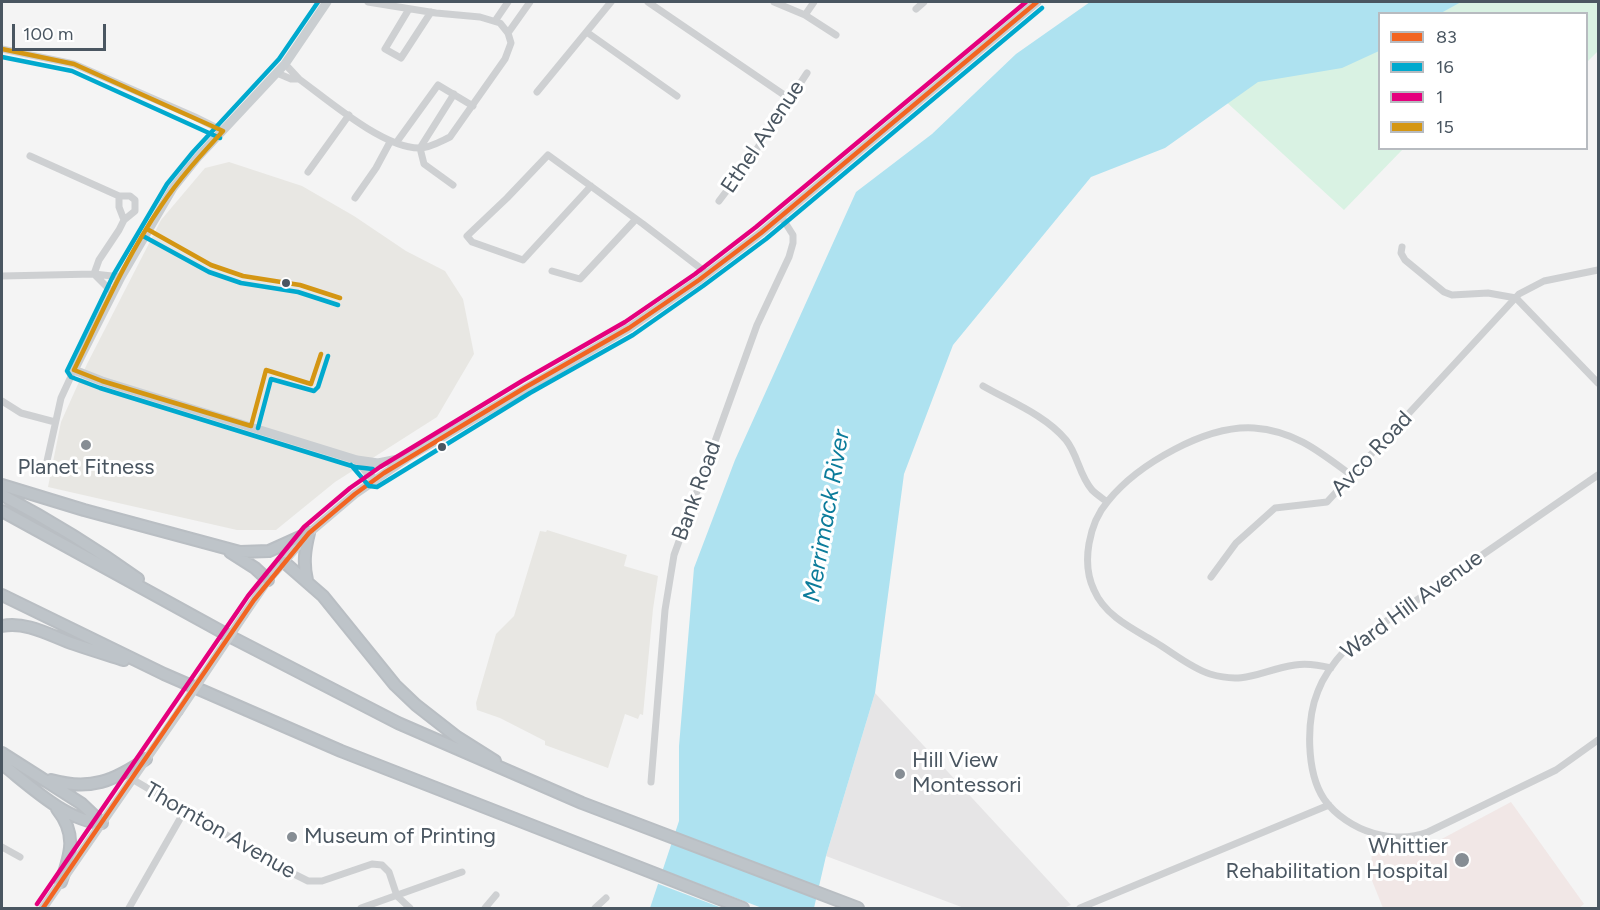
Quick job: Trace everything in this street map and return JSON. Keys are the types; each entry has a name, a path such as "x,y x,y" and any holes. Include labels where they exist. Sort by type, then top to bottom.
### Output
{"highway":[{"path":"2,485 226,549 254,553 269,551 309,533"},
{"path":"2,495 105,555 170,603"},
{"path":"2,511 333,692 398,723 518,777 858,909"},
{"path":"307,580 304,553 309,533"},
{"path":"226,549 255,568 268,580"},
{"path":"284,562 323,596 395,685 416,705 457,737 518,777"},
{"path":"2,595 164,674 341,751 743,909"},
{"path":"2,626 21,626 42,630 72,643 164,674"},
{"path":"2,753 82,804 102,824"},
{"path":"39,777 79,785 98,784 126,772 146,759"},
{"path":"2,765 54,804 87,821 102,824"},
{"path":"54,804 69,828 71,843 61,882"}],"main road":[{"path":"327,2 285,64 173,188 112,293 74,370 102,381 357,460 378,463 410,456"},
{"path":"43,909 268,580 309,533 374,480 410,456 629,327 708,274 781,216 1031,3"},
{"path":"357,460 374,480"}],"street":[{"path":"285,64 299,80 393,143 420,148 450,137 506,59 511,43 508,33 500,22 480,17 368,2"},
{"path":"495,21 508,2"},
{"path":"508,33 530,2"},
{"path":"537,92 588,33 611,2"},
{"path":"648,2 790,99"},
{"path":"774,2 805,15 836,35"},
{"path":"805,15 814,2"},
{"path":"916,9 924,2"},
{"path":"409,9 385,49 401,58 431,12"},
{"path":"588,33 677,96"},
{"path":"2,49 74,64 223,131"},
{"path":"277,73 299,80"},
{"name":"Ethel Avenue","path":"719,201 747,164 807,73"},
{"path":"356,198 393,143 438,85 473,106"},
{"path":"453,185 424,164 420,148 454,94"},
{"path":"308,171 349,115"},
{"path":"591,186 523,260 472,242 467,236 548,155 591,186 636,219 708,274"},
{"path":"30,156 119,196 133,198 136,203 135,211 124,220 99,260 94,274"},
{"path":"119,196 119,207 124,220"},
{"name":"Bank Road","path":"651,782 665,610 674,555 757,325 789,257 793,235 781,216"},
{"path":"552,270 580,279 636,219"},
{"path":"1402,247 1401,254 1405,260 1444,292 1452,295 1488,293 1516,298 1599,383"},
{"name":"Avco Road","path":"1211,577 1236,543 1275,508 1327,502 1519,294 1544,281 1599,270"},
{"path":"2,276 94,274 121,277"},
{"path":"94,274 112,293"},
{"path":"45,470 61,398 74,370"},
{"path":"983,386 1051,425 1076,456 1082,474 1092,490 1107,502"},
{"path":"2,401 21,413 55,422"},
{"path":"1331,668 1306,664 1292,665 1249,678 1230,678 1208,673 1127,626 1106,609 1094,592 1088,576 1087,551 1092,532 1107,502 1126,483 1182,444 1209,434 1232,428 1255,428 1282,434 1308,444 1351,475"},
{"name":"Ward Hill Avenue","path":"1599,475 1346,649 1331,668 1318,691 1309,742 1315,775 1323,798 1329,805 1364,830 1393,837 1418,836 1455,819 1556,770 1599,740"},
{"name":"Thornton Avenue","path":"132,779 308,881 322,881 372,864 382,865 389,872 397,896"},
{"path":"1080,909 1329,805"},
{"path":"129,909 185,810"},
{"path":"2,847 20,857"},
{"path":"361,909 462,872"},
{"path":"397,896 410,909"},
{"path":"485,909 496,896"},
{"path":"595,909 606,898"}],"shaded area":[{"path":"229,162 302,186 354,216 406,251 445,271 463,299 474,354 437,417 335,482 276,530 237,530 48,487 61,422 87,364 161,220 205,168"},
{"path":"547,530 627,555 624,566 658,576 643,715 640,714 638,719 625,714 608,768 545,745 545,741 500,718 477,710 476,703 496,634 514,616 540,531 546,532"},
{"name":"Hill View Montessori","path":"875,693 1071,905 1063,908 964,908 826,856"},
{"name":"Whittier Rehabilitation Hospital","path":"1511,802 1584,904 1579,908 1383,908 1371,878 1372,842 1390,848 1405,849 1436,842"}],"green space":[{"path":"1441,2 1598,2 1598,51 1588,61 1588,12 1420,12"},
{"path":"1378,33 1378,150 1402,150 1344,210 1222,98 1256,73"}],"water":[{"name":"Merrimack River","path":"1090,2 1461,2 1443,12 1378,12 1378,51 1342,68 1258,82 1165,148 1091,177 953,345 904,474 875,693 826,856 814,908 650,908 679,821 679,746 694,568 735,460 856,192 932,134 1016,54"}],"pier":[{"path":"660,869 762,908 722,908 656,883"}],"transit line":[{"name":"16","path":"318,2 279,59 193,152 167,184 114,274 67,371 71,377 100,388 355,467 373,469"},
{"name":"1","path":"37,904 248,596 304,527 350,488 380,467 625,322 695,274 756,227 1026,2"},
{"name":"83","path":"43,908 254,600 309,533 384,473 629,328 699,280 761,233 1037,2"},
{"name":"16","path":"351,465 369,486 377,487 530,393 633,335 766,239 1042,8"},
{"name":"15","path":"2,49 74,64 223,131 175,186 148,225 114,287 74,370 102,381 251,426 266,370 311,384 321,354"},
{"name":"16","path":"2,57 72,71 220,138"},
{"name":"15","path":"147,229 211,265 243,276 300,285 340,298"},
{"name":"16","path":"143,236 209,272 241,283 298,292 338,305"},
{"name":"16","path":"258,428 271,379 314,391 318,387 328,356"}],"place":[{"name":"Planet Fitness","path":"86,445"},
{"name":"Hill View Montessori","path":"900,774"},
{"name":"Museum of Printing","path":"292,837"},
{"name":"Whittier Rehabilitation Hospital","path":"1462,860"}]}
